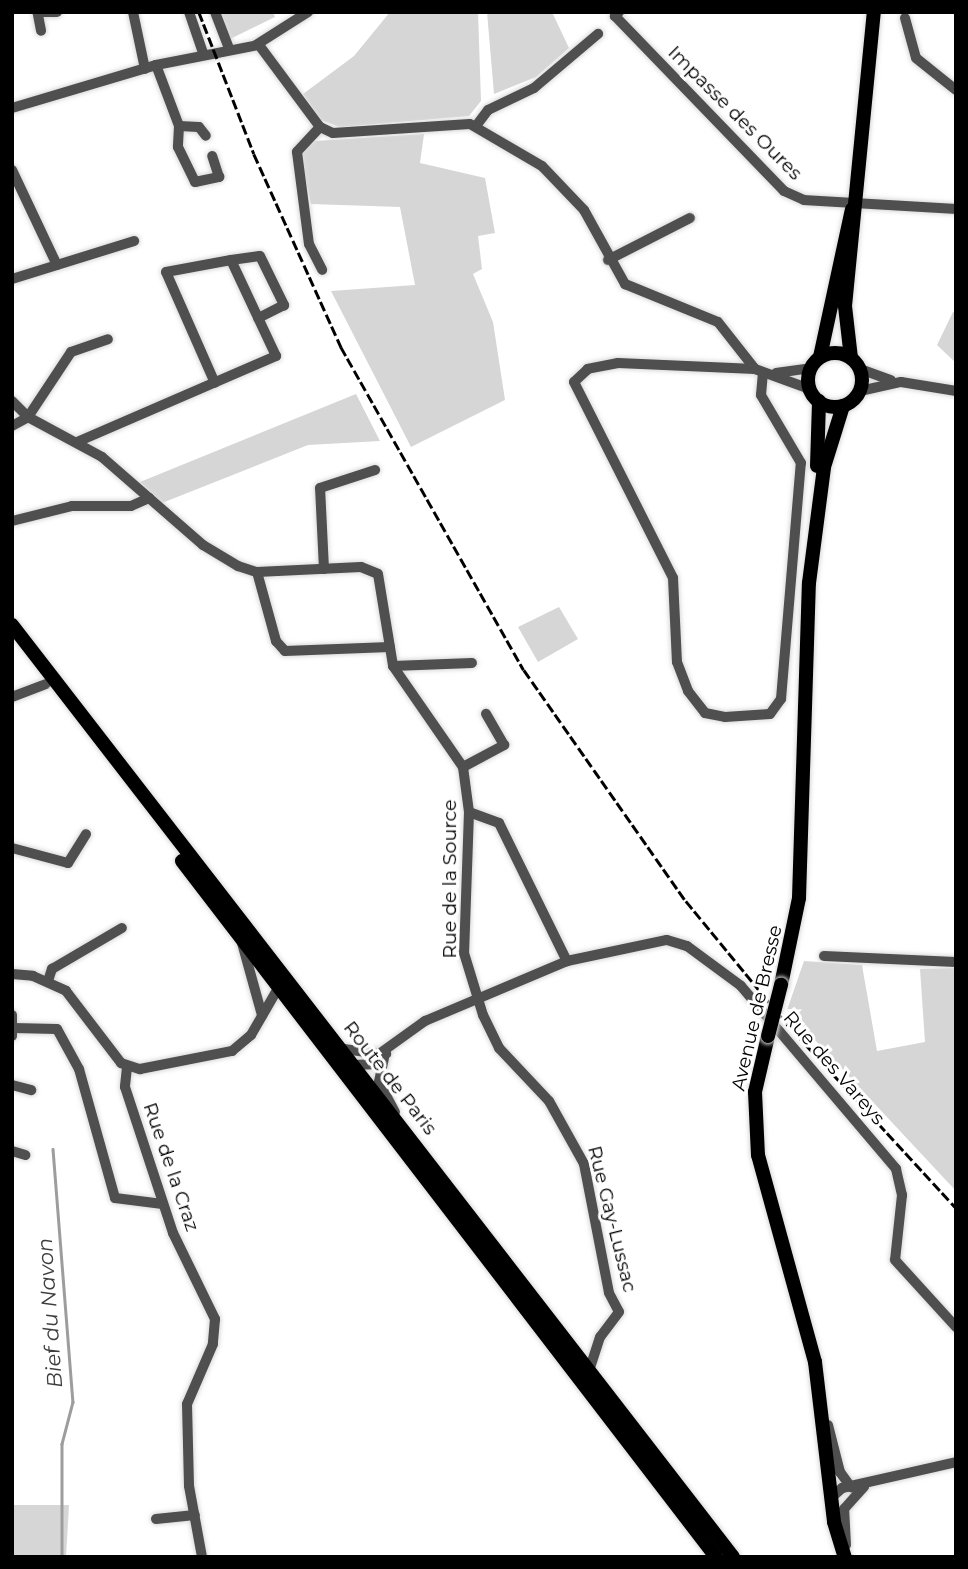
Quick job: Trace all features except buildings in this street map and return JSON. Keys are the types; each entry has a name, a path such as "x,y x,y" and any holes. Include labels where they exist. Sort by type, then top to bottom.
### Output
{"main road":[{"path":"853,205 810,389 819,401 843,406 860,391 855,363 844,329 853,205 874,12"},
{"path":"816,363 855,363"},
{"name":"Avenue de Bresse","path":"819,401 799,898 755,1093 758,1155 818,1381 831,1497 846,1557"},
{"name":"Avenue de Bresse","path":"814,542 824,467 843,406"},
{"name":"Route de Paris","path":"12,625 133,787 280,965 338,1050 355,1083 716,1557"},
{"name":"Route de Paris","path":"12,641 307,1019 338,1050 359,1066 578,1361 733,1557"}],"street":[{"path":"41,31 37,14 57,12"},
{"path":"133,12 151,67 179,126 178,148 195,182 219,177 212,156"},
{"path":"189,12 203,53"},
{"path":"215,12 229,48"},
{"path":"12,108 203,53 256,44 309,12"},
{"name":"Impasse des Oures","path":"619,12 615,16 784,191 804,200 853,205"},
{"path":"905,18 916,58 956,90"},
{"path":"475,126 488,110 534,88 598,34"},
{"path":"256,44 320,127 333,133 475,126 558,178 584,210 608,260 625,284 725,326 759,371 761,395 801,463 781,699 770,714 725,717 705,713 688,691 677,662 673,578 574,382 588,369 618,363 759,371 816,363"},
{"path":"179,126 199,127 206,136"},
{"path":"320,127 297,152 309,244 322,270"},
{"path":"12,170 57,265"},
{"path":"853,205 956,209"},
{"path":"608,260 690,218"},
{"path":"12,279 134,241"},
{"path":"215,383 166,272 260,256 284,305 258,318"},
{"path":"77,442 276,356 231,260"},
{"path":"12,426 28,417 71,352 108,339"},
{"path":"855,363 901,382 956,391"},
{"path":"759,371 810,389"},
{"path":"860,391 901,382"},
{"name":"Rue de la Source","path":"12,401 28,417 77,442 149,498 202,545 257,572 361,567 378,574 393,666 463,767 470,811 464,953 477,998"},
{"path":"324,569 320,488 375,470"},
{"path":"12,520 100,503 131,506 149,498"},
{"path":"257,572 276,641 285,651 390,647"},
{"path":"393,666 472,663"},
{"path":"12,697 46,684"},
{"path":"463,767 504,745 486,714"},
{"path":"470,811 499,823 567,961"},
{"path":"12,848 68,863 86,834"},
{"path":"48,981 52,970 122,928"},
{"path":"239,933 266,1011"},
{"name":"Rue des Vareys","path":"378,1057 411,1028 567,961 676,942 741,986 896,1169 902,1195 895,1260 956,1327"},
{"path":"824,956 956,962"},
{"path":"12,974 48,981 82,1007 127,1067 218,1057 241,1045 266,1011 280,985 280,965"},
{"path":"280,985 306,1002"},
{"name":"Rue Gay-Lussac","path":"477,998 499,1048 538,1086 580,1150 609,1293 619,1312 595,1346 578,1361"},
{"path":"266,1011 283,1004 307,1019"},
{"path":"12,1015 12,1036"},
{"path":"13,1028 57,1029 79,1069 115,1198 163,1204"},
{"path":"338,1050 378,1057"},
{"path":"355,1083 359,1066 378,1057"},
{"path":"378,1057 379,1082 401,1124"},
{"name":"Rue de la Craz","path":"127,1067 125,1087 163,1204 215,1321 187,1404 195,1515 202,1557"},
{"path":"12,1085 31,1090"},
{"path":"12,1151 25,1155"},
{"name":"Rue Gay-Lussac","path":"588,1374 595,1346"},
{"path":"818,1381 836,1460 851,1487"},
{"path":"831,1497 851,1487 864,1488 956,1462"},
{"path":"846,1557 844,1509 864,1488"},
{"path":"156,1519 195,1515"}],"shaded area":[{"path":"220,12 273,12 275,17 230,39"},
{"path":"390,12 478,12 481,101 469,116 340,127 321,120 303,94 354,56"},
{"path":"487,12 552,12 569,48 536,77 494,94"},
{"path":"424,134 420,163 485,178 495,233 478,236 482,269 473,274 493,322 505,400 411,447 331,291 415,285 400,207 311,204 300,155 315,141"},
{"path":"953,312 956,313 956,363 937,345"},
{"path":"356,394 380,441 308,445 162,503 140,482"},
{"path":"559,607 578,639 538,662 518,627"},
{"path":"804,961 862,965 877,1051 925,1042 920,969 956,968 956,1191 787,1010"},
{"path":"12,1505 69,1505 66,1557 12,1557"}],"waterway":[{"name":"Bief du Navon","path":"53,1149 73,1402 62,1444 62,1557"}],"railway":[{"path":"199,12 254,154 341,347 524,670 686,901 787,1024 956,1208"}]}
